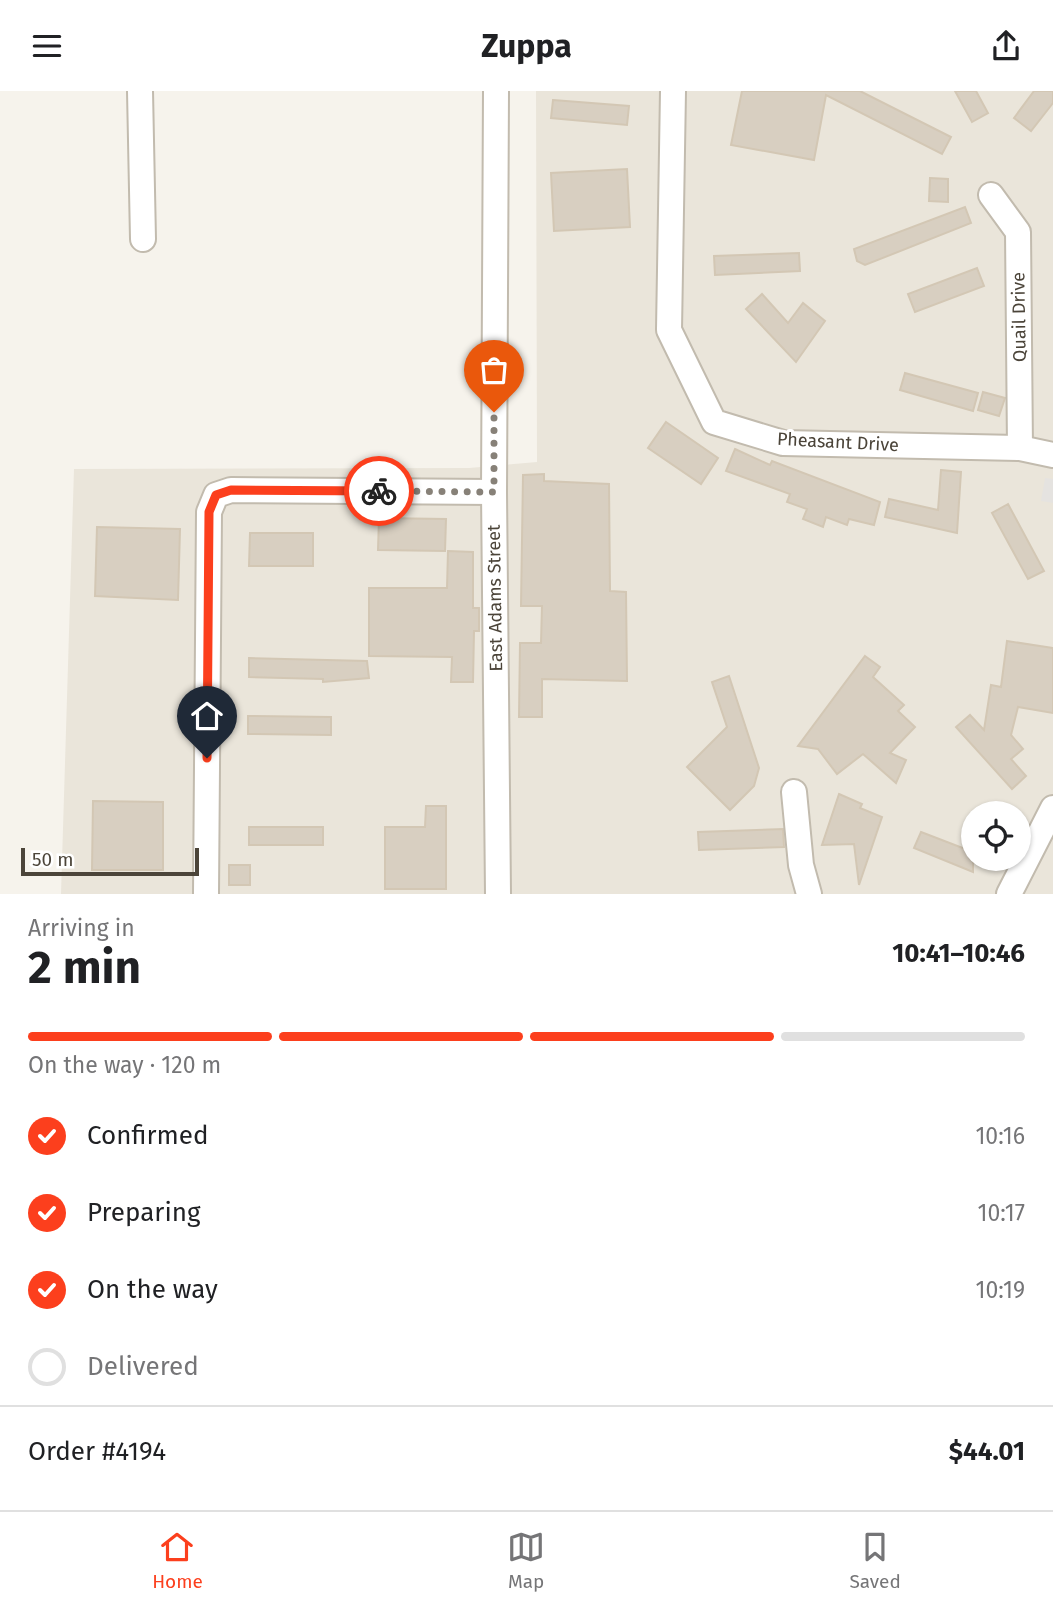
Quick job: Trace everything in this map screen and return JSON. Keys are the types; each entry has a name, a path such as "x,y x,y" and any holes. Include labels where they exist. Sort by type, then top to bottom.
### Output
{"street":[{"path":"141,91 143,239"},
{"name":"East Adams Street","path":"496,91 494,492 498,894"},
{"name":"Pheasant Drive","path":"673,91 669,330 714,422 782,443 1020,448 1053,455"},
{"name":"Quail Drive","path":"992,195 1018,232 1020,448"},
{"path":"206,894 209,512 216,495 231,490 494,492"},
{"path":"794,792 801,866 809,894"},
{"path":"1009,894 1053,808"}],"shaded area":[{"path":"536,91 1053,91 1053,894 61,894 74,469 469,468 537,462"},
{"path":"1045,478 1053,479 1053,503 1041,501"}],"building":[{"path":"742,91 860,91 951,137 942,154 826,95 814,160 731,145"},
{"path":"955,91 976,91 988,113 972,122"},
{"path":"1034,91 1053,91 1053,103 1031,131 1014,118"},
{"path":"553,100 629,106 627,125 551,118"},
{"path":"627,169 630,227 554,231 551,173"},
{"path":"930,178 948,179 948,202 929,201"},
{"path":"965,207 971,223 865,265 857,261 854,249"},
{"path":"799,253 800,271 715,275 714,256"},
{"path":"977,268 984,286 915,312 908,294"},
{"path":"762,294 788,323 803,303 825,321 796,362 746,309"},
{"path":"905,373 978,393 973,411 900,390"},
{"path":"983,392 1005,398 999,416 978,410"},
{"path":"666,422 718,458 701,484 648,448"},
{"path":"735,449 770,465 772,461 880,502 874,525 849,519 847,525 826,517 823,527 803,519 807,509 787,502 790,494 726,471"},
{"path":"941,470 961,472 957,533 885,517 889,499 938,510"},
{"path":"544,474 544,481 609,484 610,591 626,592 627,681 542,679 542,717 519,717 520,643 541,643 542,606 521,606 523,475"},
{"path":"1008,504 1044,571 1028,579 992,513"},
{"path":"379,518 446,519 445,551 378,550"},
{"path":"97,527 180,529 178,600 95,596"},
{"path":"250,533 313,533 313,566 249,566"},
{"path":"448,551 473,552 473,608 479,608 479,631 474,631 473,682 451,682 452,657 369,656 369,588 447,588"},
{"path":"1007,641 1053,648 1053,713 1018,707 1011,735 1023,749 1011,759 1026,776 1012,789 956,727 970,715 984,730 991,685 1001,687"},
{"path":"865,656 880,667 873,677 904,705 898,711 915,727 890,753 906,760 896,783 863,754 837,774 818,749 798,746"},
{"path":"249,658 367,661 369,678 323,682 323,679 249,677"},
{"path":"729,676 759,768 754,786 730,810 687,767 727,727 712,682"},
{"path":"248,716 331,717 331,735 248,734"},
{"path":"839,794 862,804 860,808 882,817 859,885 854,844 822,845"},
{"path":"93,801 163,802 163,870 92,870"},
{"path":"426,806 446,806 446,889 385,889 385,827 425,827"},
{"path":"249,827 323,827 323,845 249,845"},
{"path":"783,829 784,847 699,850 698,832"},
{"path":"921,832 961,847 961,867 914,848"},
{"path":"229,865 250,865 250,885 229,885"}],"way so far":[{"path":"379,491 494,492 494,412"}],"route":[{"path":"207,758 209,512 216,495 231,490 379,491"}]}
